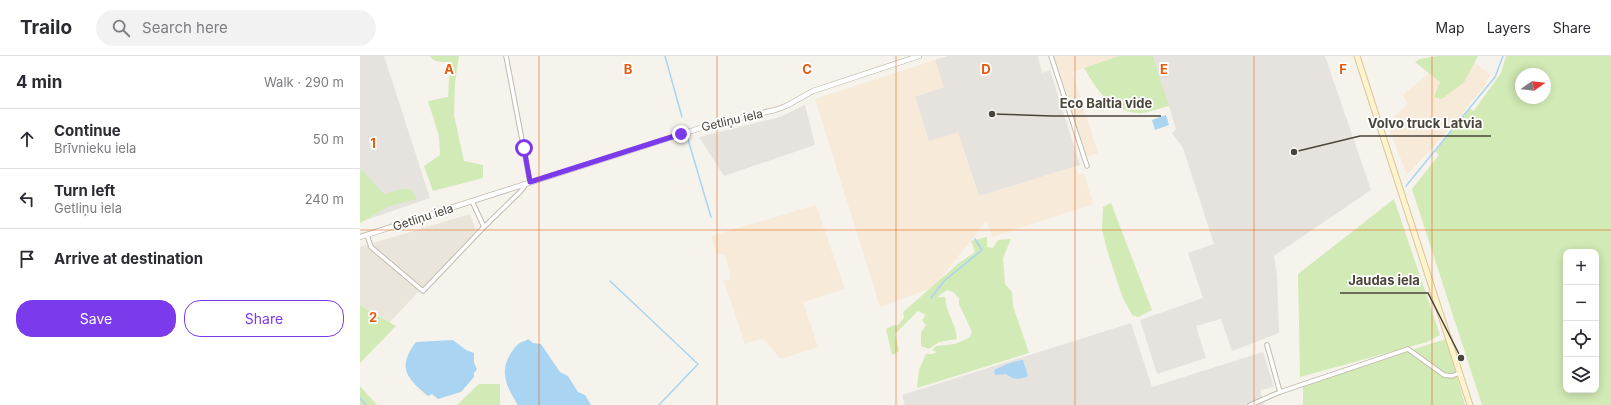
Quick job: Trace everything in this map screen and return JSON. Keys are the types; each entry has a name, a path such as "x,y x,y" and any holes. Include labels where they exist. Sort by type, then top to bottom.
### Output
{"main road":[{"path":"1357,56 1470,405"}],"street":[{"path":"506,56 530,182"},
{"name":"Getliņu iela","path":"360,237 713,124 775,110 786,106 814,91 919,56"},
{"path":"1051,56 1087,166"},
{"path":"367,235 371,247 423,291 484,227 520,192 524,187 524,184"},
{"path":"472,201 484,227"},
{"path":"1267,345 1280,392"},
{"path":"1250,405 1280,392 1408,350 1444,375 1452,376 1460,373"}],"shaded area":[{"path":"360,56 384,56 430,198 360,222"},
{"path":"948,56 1038,56 1042,73 1050,70 1080,165 979,196 958,132 929,141 915,97 944,87 935,60"},
{"path":"1054,56 1119,56 1072,72 1098,153 1087,157"},
{"path":"1153,56 1325,56 1371,190 1274,256 1277,275 1279,333 1232,351 1221,319 1196,326 1206,358 1157,374 1140,320 1203,298 1188,253 1214,244 1183,148 1172,133 1176,129"},
{"path":"1443,56 1467,56 1490,75 1485,85 1454,124 1407,175 1387,123 1408,104 1403,95 1427,75"},
{"path":"935,60 944,87 915,97 929,141 958,131 979,196 1075,167 1078,175 1084,173 1093,204 992,237 986,221 934,287 880,307 815,99"},
{"path":"805,105 815,145 724,176 699,137 780,117"},
{"path":"816,205 845,289 803,302 818,347 781,359 763,338 745,344 724,281 731,279 725,255 717,254 711,236"},
{"path":"470,214 476,231 390,322 360,305 360,247"},
{"path":"1131,323 1152,387 1263,352 1274,387 1260,390 1264,405 905,405 902,395"}],"green space":[{"path":"430,56 459,56 455,82 454,115 464,161 483,165 483,178 433,191 424,166 440,155 439,136 428,101 448,97 450,62 436,61"},
{"path":"1119,56 1153,56 1169,106 1143,113 1129,111 1112,104 1099,91 1084,68"},
{"path":"1438,56 1478,56 1464,82 1442,99 1434,97 1440,82 1415,62 1420,59"},
{"path":"1506,56 1611,56 1611,405 1482,405 1412,189 1439,155 1435,151 1470,108 1473,111 1501,73"},
{"path":"362,170 384,194 403,189 412,190 417,199 389,206 360,223 360,171"},
{"path":"1394,199 1440,335 1427,342 1300,377 1298,274"},
{"path":"1111,203 1152,310 1138,317 1132,315 1122,296 1102,230 1103,207"},
{"path":"987,237 987,247 993,248 998,240 1011,239 1003,258 1005,284 1012,292 1013,306 1029,353 917,388 919,370 926,354 933,354 937,352 932,350 936,346 955,344 969,338 972,332 959,304 959,298 953,292 947,290 937,297 945,297 957,339 939,342 929,349 921,346 921,333 926,325 922,320 926,315 918,311 895,334 899,351 892,355 886,329 894,325 897,326 904,318 903,312 959,263 975,252 971,241"},
{"path":"360,305 396,326 360,363"},
{"path":"1446,339 1465,405 1303,405 1303,384"},
{"path":"479,384 500,384 500,405 457,405"},
{"path":"360,386 377,405 360,405"}],"water":[{"path":"1166,115 1169,125 1155,130 1152,120"},
{"path":"528,339 533,343 541,344 560,372 568,376 578,392 585,395 591,405 518,405 507,385 505,378 506,364 508,357 515,347 519,343"},
{"path":"453,340 466,350 474,353 474,363 477,369 474,373 474,377 461,392 438,399 432,394 428,396 420,390 407,372 407,358 410,351 416,342"},
{"path":"1023,360 1028,376 1017,379 1006,374 995,375 994,370"}],"waterway":[{"path":"665,56 682,117"},
{"path":"1406,186 1495,77 1503,56"},
{"path":"687,136 711,217"},
{"path":"931,298 944,281 982,250 975,239"},
{"path":"610,281 698,364 659,405"},
{"path":"360,398 366,405"}],"place":[{"name":"Eco Baltia vide","path":"992,114"},
{"name":"Volvo truck Latvia","path":"1294,152"},
{"name":"Jaudas iela","path":"1461,358"}],"route":[{"path":"524,148 530,182 681,134"}]}
